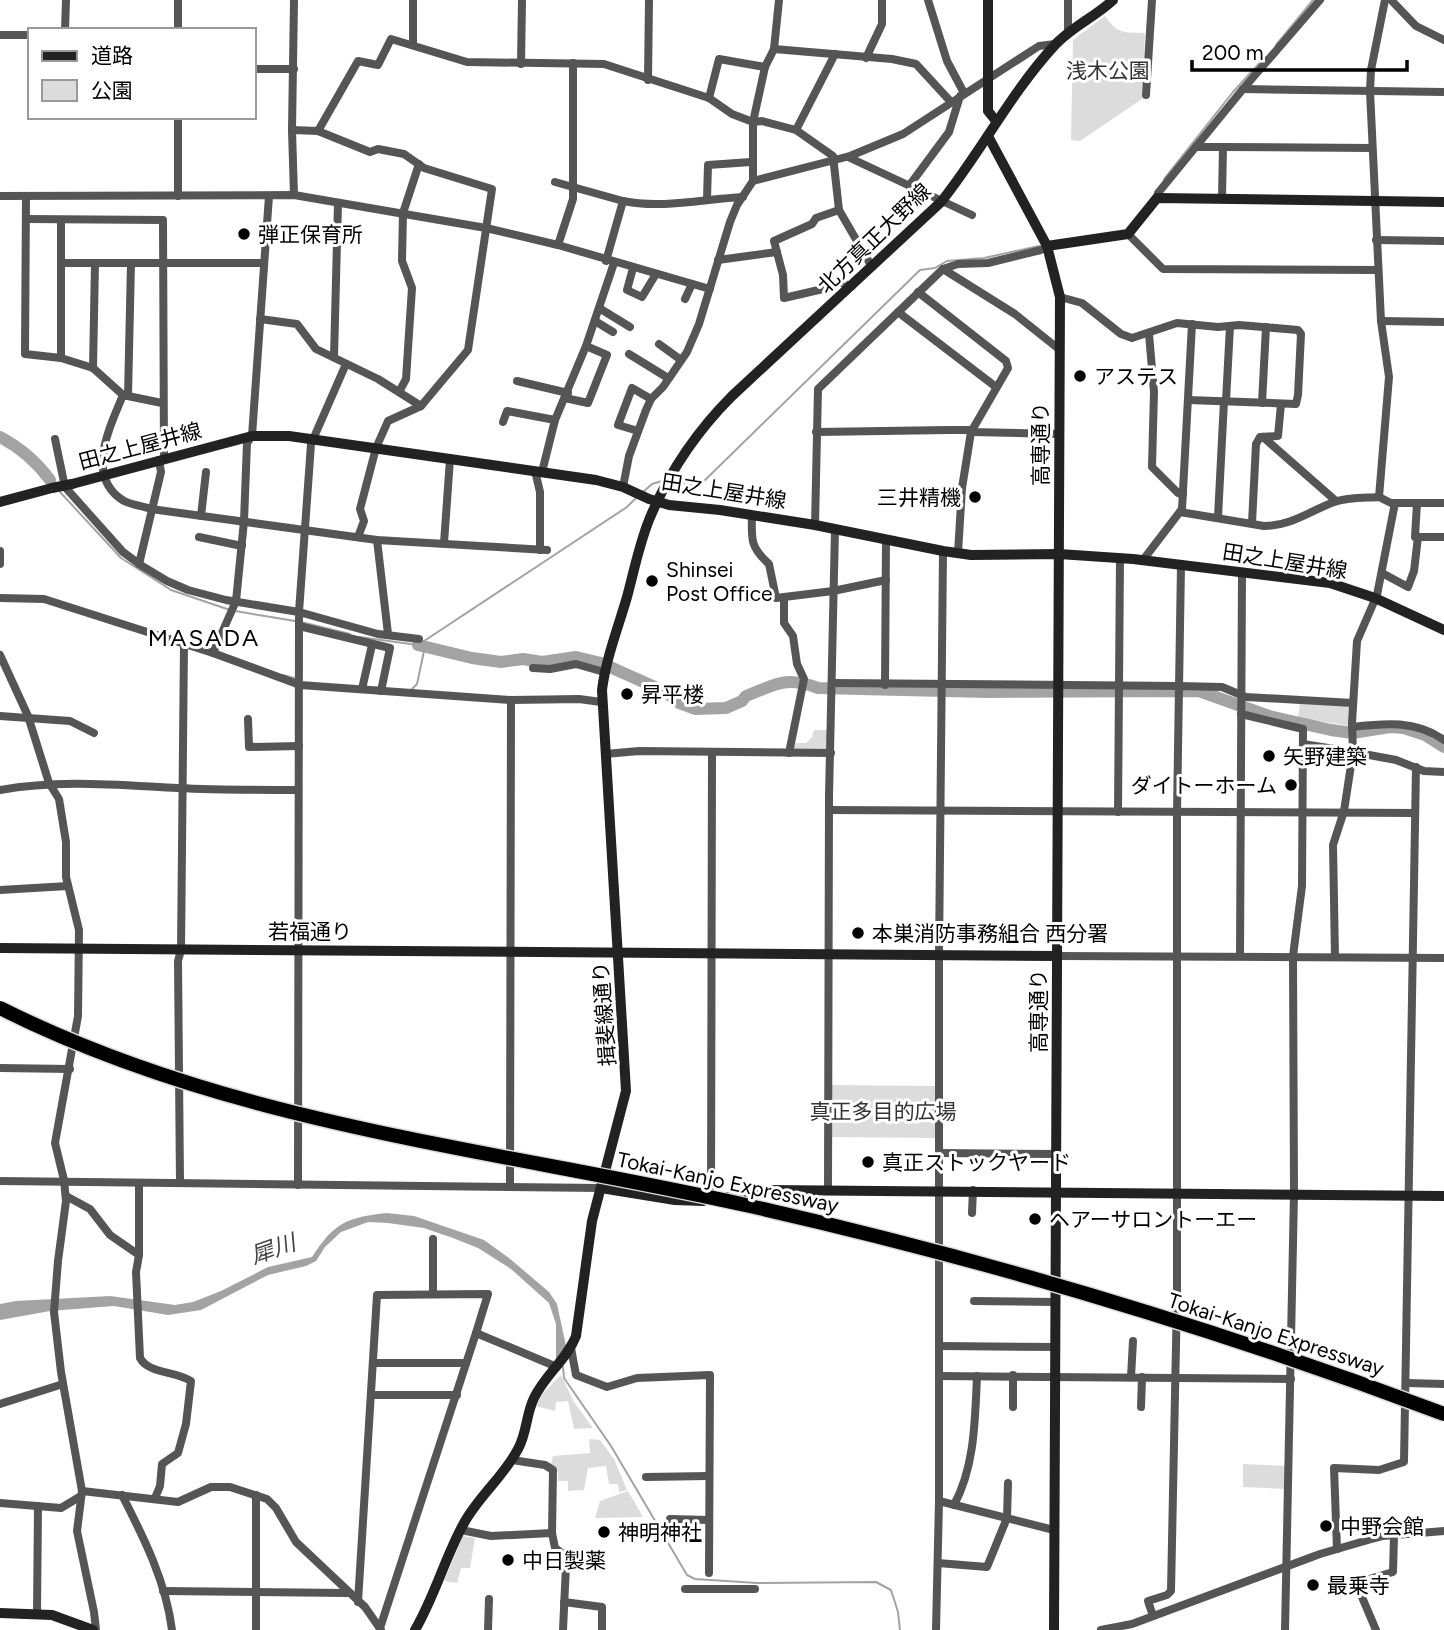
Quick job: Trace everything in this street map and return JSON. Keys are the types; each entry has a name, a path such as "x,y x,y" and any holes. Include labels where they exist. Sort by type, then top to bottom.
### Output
{"highway":[{"name":"Tokai-Kanjo Expressway","path":"0,1008 59,1037 123,1062 235,1098 354,1128 749,1206 897,1242 1089,1295 1189,1326 1444,1414"}],"street":[{"path":"65,28 66,0"},
{"path":"178,0 178,28"},
{"path":"294,0 294,195"},
{"path":"412,0 412,45"},
{"path":"521,64 522,0"},
{"path":"648,80 649,0"},
{"path":"624,486 629,456 651,399 681,360 699,324 730,222 753,181 753,122 765,67 774,49 779,0"},
{"path":"866,58 882,24 882,0"},
{"path":"909,186 949,132 962,94 947,61 928,0"},
{"path":"988,0 988,111 996,121"},
{"path":"1068,0 1068,33"},
{"name":"北方真正大野線","path":"648,498 709,420 732,396 941,202 965,171 996,121 1055,44 1101,12 1113,0"},
{"path":"1146,95 1152,0"},
{"path":"815,525 818,389 943,269 958,264 988,263 1041,250 1047,246 1128,234 1243,89 1320,0"},
{"path":"1379,497 1389,377 1381,321 1370,91 1371,70 1385,0"},
{"path":"1391,0 1416,26 1444,40"},
{"path":"0,35 28,35"},
{"path":"318,131 358,61 378,65 391,39 467,62 604,64 709,99 732,114 753,122 762,121 796,130 833,156 839,210 872,267"},
{"path":"753,181 848,157 902,134 1039,46 1055,44"},
{"path":"774,49 892,59 916,64 951,102"},
{"path":"796,130 835,54"},
{"path":"709,99 719,58 765,67"},
{"path":"558,245 573,199 573,63"},
{"path":"256,69 294,69"},
{"path":"1243,89 1444,92"},
{"path":"178,119 178,196"},
{"path":"292,130 318,131 370,152 378,149 404,155 457,180 492,189 468,350 421,406 388,421 376,448 360,509 364,521 358,537"},
{"name":"高専通り","path":"988,136 1047,246 1060,297 1054,1630"},
{"path":"1196,147 1372,148"},
{"path":"1222,198 1223,147"},
{"path":"848,157 972,215"},
{"path":"707,199 708,165 751,162"},
{"path":"399,393 407,379 412,288 402,261 402,213 419,164"},
{"path":"555,182 623,201 649,203 743,197"},
{"path":"0,195 294,195 486,228 558,245 709,289"},
{"path":"26,196 25,354 61,358 93,368 126,395 162,403"},
{"path":"213,653 236,601 244,521 247,443 252,436 269,196"},
{"path":"1157,198 1444,202"},
{"path":"131,263 126,395 104,443 103,475 107,486 125,502 151,509 305,528 377,540 543,550 539,472 555,420 599,308 623,201"},
{"path":"334,357 338,203"},
{"path":"839,210 816,218 812,224 774,241 783,275 784,298 823,289 836,282 852,286"},
{"path":"27,219 163,220 165,262 161,472 139,564"},
{"path":"61,220 61,358"},
{"path":"1128,234 1163,269 1378,270"},
{"path":"1376,240 1444,241"},
{"path":"718,260 777,252"},
{"path":"61,263 264,263"},
{"path":"93,368 95,263"},
{"path":"633,268 627,290 642,297 656,274"},
{"path":"943,269 1015,314 1060,350"},
{"path":"685,299 692,284"},
{"path":"918,292 1006,361 1008,368 971,432 962,488 958,553"},
{"path":"1060,297 1082,303 1121,334 1132,338 1177,323 1266,327 1298,330 1301,334 1296,404 1188,400"},
{"path":"599,308 630,327"},
{"path":"898,312 996,387"},
{"path":"260,319 297,324 316,349 378,379 421,406"},
{"path":"594,321 613,332"},
{"path":"1381,321 1444,321"},
{"path":"1143,560 1181,512 1192,324"},
{"path":"1218,517 1230,326"},
{"path":"1262,403 1266,327"},
{"path":"1149,334 1154,392 1152,467 1178,493 1183,494"},
{"path":"659,344 681,360"},
{"path":"517,381 588,403 607,355 586,346"},
{"path":"629,354 668,378"},
{"path":"298,1185 299,612 313,439 346,364"},
{"path":"638,431 618,425 632,388 651,399"},
{"path":"1252,523 1256,444 1262,436 1279,434 1281,404"},
{"path":"503,422 506,411 555,420"},
{"path":"816,432 969,430 1059,433"},
{"name":"田之上屋井線","path":"0,502 252,436 271,435 596,480 624,486 669,505 815,525 971,555 1059,554 1120,558 1330,583 1375,598 1444,630"},
{"path":"1262,436 1336,501"},
{"path":"55,439 65,486 112,541 139,564 188,590 299,612 345,626 419,639"},
{"path":"444,543 450,459"},
{"path":"201,516 206,471"},
{"path":"1181,512 1277,526 1305,517 1336,501 1379,497 1395,503 1444,503"},
{"name":"揖斐線通り","path":"571,1348 576,1336 592,1223 626,1091 601,702 606,667 633,568 650,519 648,498"},
{"path":"1335,957 1334,845 1343,812 1353,752 1357,641 1382,573 1395,503"},
{"path":"1417,503 1415,537 1444,537"},
{"path":"752,515 753,543 761,559 769,564 776,598 833,592 886,580"},
{"path":"828,1190 828,954 835,529"},
{"path":"199,537 242,546"},
{"path":"1382,573 1408,587 1414,571 1419,537"},
{"path":"885,685 886,539"},
{"path":"377,540 388,634"},
{"path":"0,551 0,564"},
{"path":"936,1630 939,1502 939,955 943,551"},
{"path":"1118,812 1120,558"},
{"path":"1153,1616 1149,1601 1171,1591 1177,1192 1177,812 1181,565"},
{"path":"1240,956 1242,574"},
{"path":"784,597 784,623 793,636 797,664 804,679 789,753"},
{"path":"0,598 44,599 213,653 300,685 363,686 510,700 579,699 601,702"},
{"path":"299,626 390,648 381,688"},
{"path":"180,1183 177,961 181,950 184,644"},
{"path":"363,686 372,645"},
{"path":"0,655 29,716 49,783 60,799 68,886 79,930 78,1016 55,1143 66,1196 54,1312 81,1494 77,1531 94,1612 94,1630 52,1615 0,1613"},
{"path":"533,668 550,669 576,664 606,667"},
{"path":"833,687 1222,687 1246,697 1353,704"},
{"path":"510,700 510,1185"},
{"path":"1241,714 1303,729 1302,886 1293,956 1294,1194 1285,1630"},
{"path":"0,716 69,721 94,733"},
{"path":"248,719 249,747 299,746"},
{"path":"1352,731 1390,723 1407,724 1434,733 1444,740"},
{"path":"1303,744 1396,760 1424,771 1444,772"},
{"path":"605,754 639,751 831,753"},
{"path":"711,1200 712,753"},
{"path":"1337,1549 1334,1468 1379,1470 1405,1462 1416,767"},
{"path":"0,790 49,783 86,783 182,789 298,790"},
{"path":"830,810 1415,813"},
{"path":"0,890 68,886"},
{"name":"若福通り","path":"0,948 1057,956"},
{"path":"1057,956 1444,958"},
{"path":"0,1068 70,1069"},
{"path":"939,1153 1057,1154"},
{"path":"0,1181 510,1185 601,1188 675,1200 711,1200 769,1190 1444,1196"},
{"path":"139,1184 139,1255 136,1272 140,1358 149,1367 183,1376 191,1381 186,1424 178,1452 162,1464 160,1486 155,1498"},
{"path":"972,1213 973,1190"},
{"path":"66,1196 90,1209 110,1235 139,1255"},
{"path":"433,1238 433,1294"},
{"path":"358,1602 377,1295 488,1294 381,1629"},
{"path":"974,1301 1056,1302"},
{"path":"476,1333 557,1367"},
{"path":"1131,1377 1133,1341"},
{"path":"939,1346 1056,1347"},
{"path":"415,1630 428,1608 461,1530 486,1491 512,1461 524,1435 534,1398 571,1348"},
{"path":"571,1348 576,1375 607,1387 637,1378 710,1375 709,1573"},
{"path":"374,1363 466,1363"},
{"path":"1013,1375 1013,1407"},
{"path":"939,1376 1291,1379"},
{"path":"954,1505 960,1493 974,1436 976,1376"},
{"path":"1141,1407 1142,1377"},
{"path":"1407,1383 1444,1384"},
{"path":"0,1404 63,1384"},
{"path":"371,1395 457,1395"},
{"path":"512,1461 545,1465 552,1470 552,1533 555,1548 563,1554 566,1564 563,1630"},
{"path":"646,1477 709,1476"},
{"path":"938,1563 987,1567 1007,1518 1008,1483"},
{"path":"0,1503 61,1508 81,1494 122,1495 178,1502 211,1487 230,1487 256,1495 267,1499 276,1508 296,1542 358,1602 381,1629"},
{"path":"122,1495 150,1551 172,1630"},
{"path":"256,1495 256,1630"},
{"path":"939,1502 1055,1530"},
{"path":"37,1614 38,1506"},
{"path":"670,1519 709,1520"},
{"path":"461,1530 491,1536 552,1533"},
{"path":"1101,1630 1153,1616 1337,1549 1383,1536 1444,1531"},
{"path":"1376,1630 1356,1583 1393,1572 1394,1536"},
{"path":"685,1589 755,1589"},
{"path":"163,1591 347,1593"},
{"path":"488,1630 489,1599"},
{"path":"564,1602 602,1607 602,1630"}],"green space":[{"name":"浅木公園","path":"1105,16 1114,27 1122,31 1145,33 1142,99 1080,141 1071,140 1073,40"},
{"path":"1300,702 1351,706 1350,726 1298,718"},
{"path":"814,730 828,730 827,749 795,750 792,747 793,743 806,743"},
{"name":"真正多目的広場","path":"830,1085 936,1086 936,1138 830,1137"},
{"path":"561,1375 574,1402 593,1428 574,1429 568,1401 556,1402 555,1411 536,1406 543,1393"},
{"path":"589,1439 600,1440 614,1459 627,1490 619,1492 618,1484 609,1484 606,1466 588,1468 584,1490 568,1491 568,1481 558,1481 558,1472 551,1464 553,1456 590,1453"},
{"path":"1243,1464 1287,1466 1286,1489 1243,1487"},
{"path":"628,1491 643,1517 595,1518 600,1501"},
{"path":"463,1536 475,1538 470,1568 461,1568 457,1583 444,1581"}],"shaded area":[{"path":"387,1213 414,1216 484,1240 549,1292 557,1304 566,1346 556,1359 556,1324 549,1303 511,1269 478,1248 453,1238 424,1228 388,1223 368,1222 341,1232 325,1247 316,1261 268,1275 201,1310 168,1315 114,1306 50,1311 0,1320 0,1304 16,1301 110,1296 175,1305 193,1302 268,1267 312,1257 327,1236 343,1224 362,1217"}],"waterway":[{"path":"1276,45 1313,0"},
{"path":"1164,179 1233,92 1265,57"},
{"path":"671,482 700,485 920,270 935,268 947,261 984,258 1039,246"},
{"path":"0,437 28,456 50,480"},
{"path":"643,492 652,484 662,481"},
{"path":"60,492 121,558 171,590 230,610"},
{"path":"359,637 418,645 627,507 636,498"},
{"path":"235,611 295,621"},
{"path":"301,622 350,634"},
{"path":"418,645 501,662 523,659 542,662 576,657 601,663 666,692 679,703 695,709 726,708 742,701 746,696 789,682 818,688 988,692 1199,691 1269,716 1331,730 1352,733 1390,727 1404,728 1425,735 1444,747"},
{"path":"412,689 417,684 424,651"},
{"path":"283,675 294,678"},
{"path":"563,1367 564,1378 611,1446 687,1575 695,1579 757,1583 876,1582 891,1590 900,1630"}],"place":[{"name":"弾正保育所","path":"244,234"},
{"name":"アステス","path":"1080,376"},
{"name":"三井精機","path":"975,497"},
{"name":"Shinsei Post Office","path":"652,581"},
{"name":"昇平楼","path":"627,694"},
{"name":"矢野建築","path":"1269,756"},
{"name":"ダイトーホーム","path":"1291,785"},
{"name":"本巣消防事務組合 西分署","path":"858,933"},
{"name":"真正ストックヤード","path":"868,1162"},
{"name":"ヘアーサロントーエー","path":"1035,1219"},
{"name":"中野会館","path":"1326,1526"},
{"name":"神明神社","path":"604,1532"},
{"name":"中日製薬","path":"508,1560"},
{"name":"最乗寺","path":"1313,1585"}],"district":[{"name":"MASADA","path":"204,637"}],"water label":[{"name":"犀川","path":"273,1249"}]}
